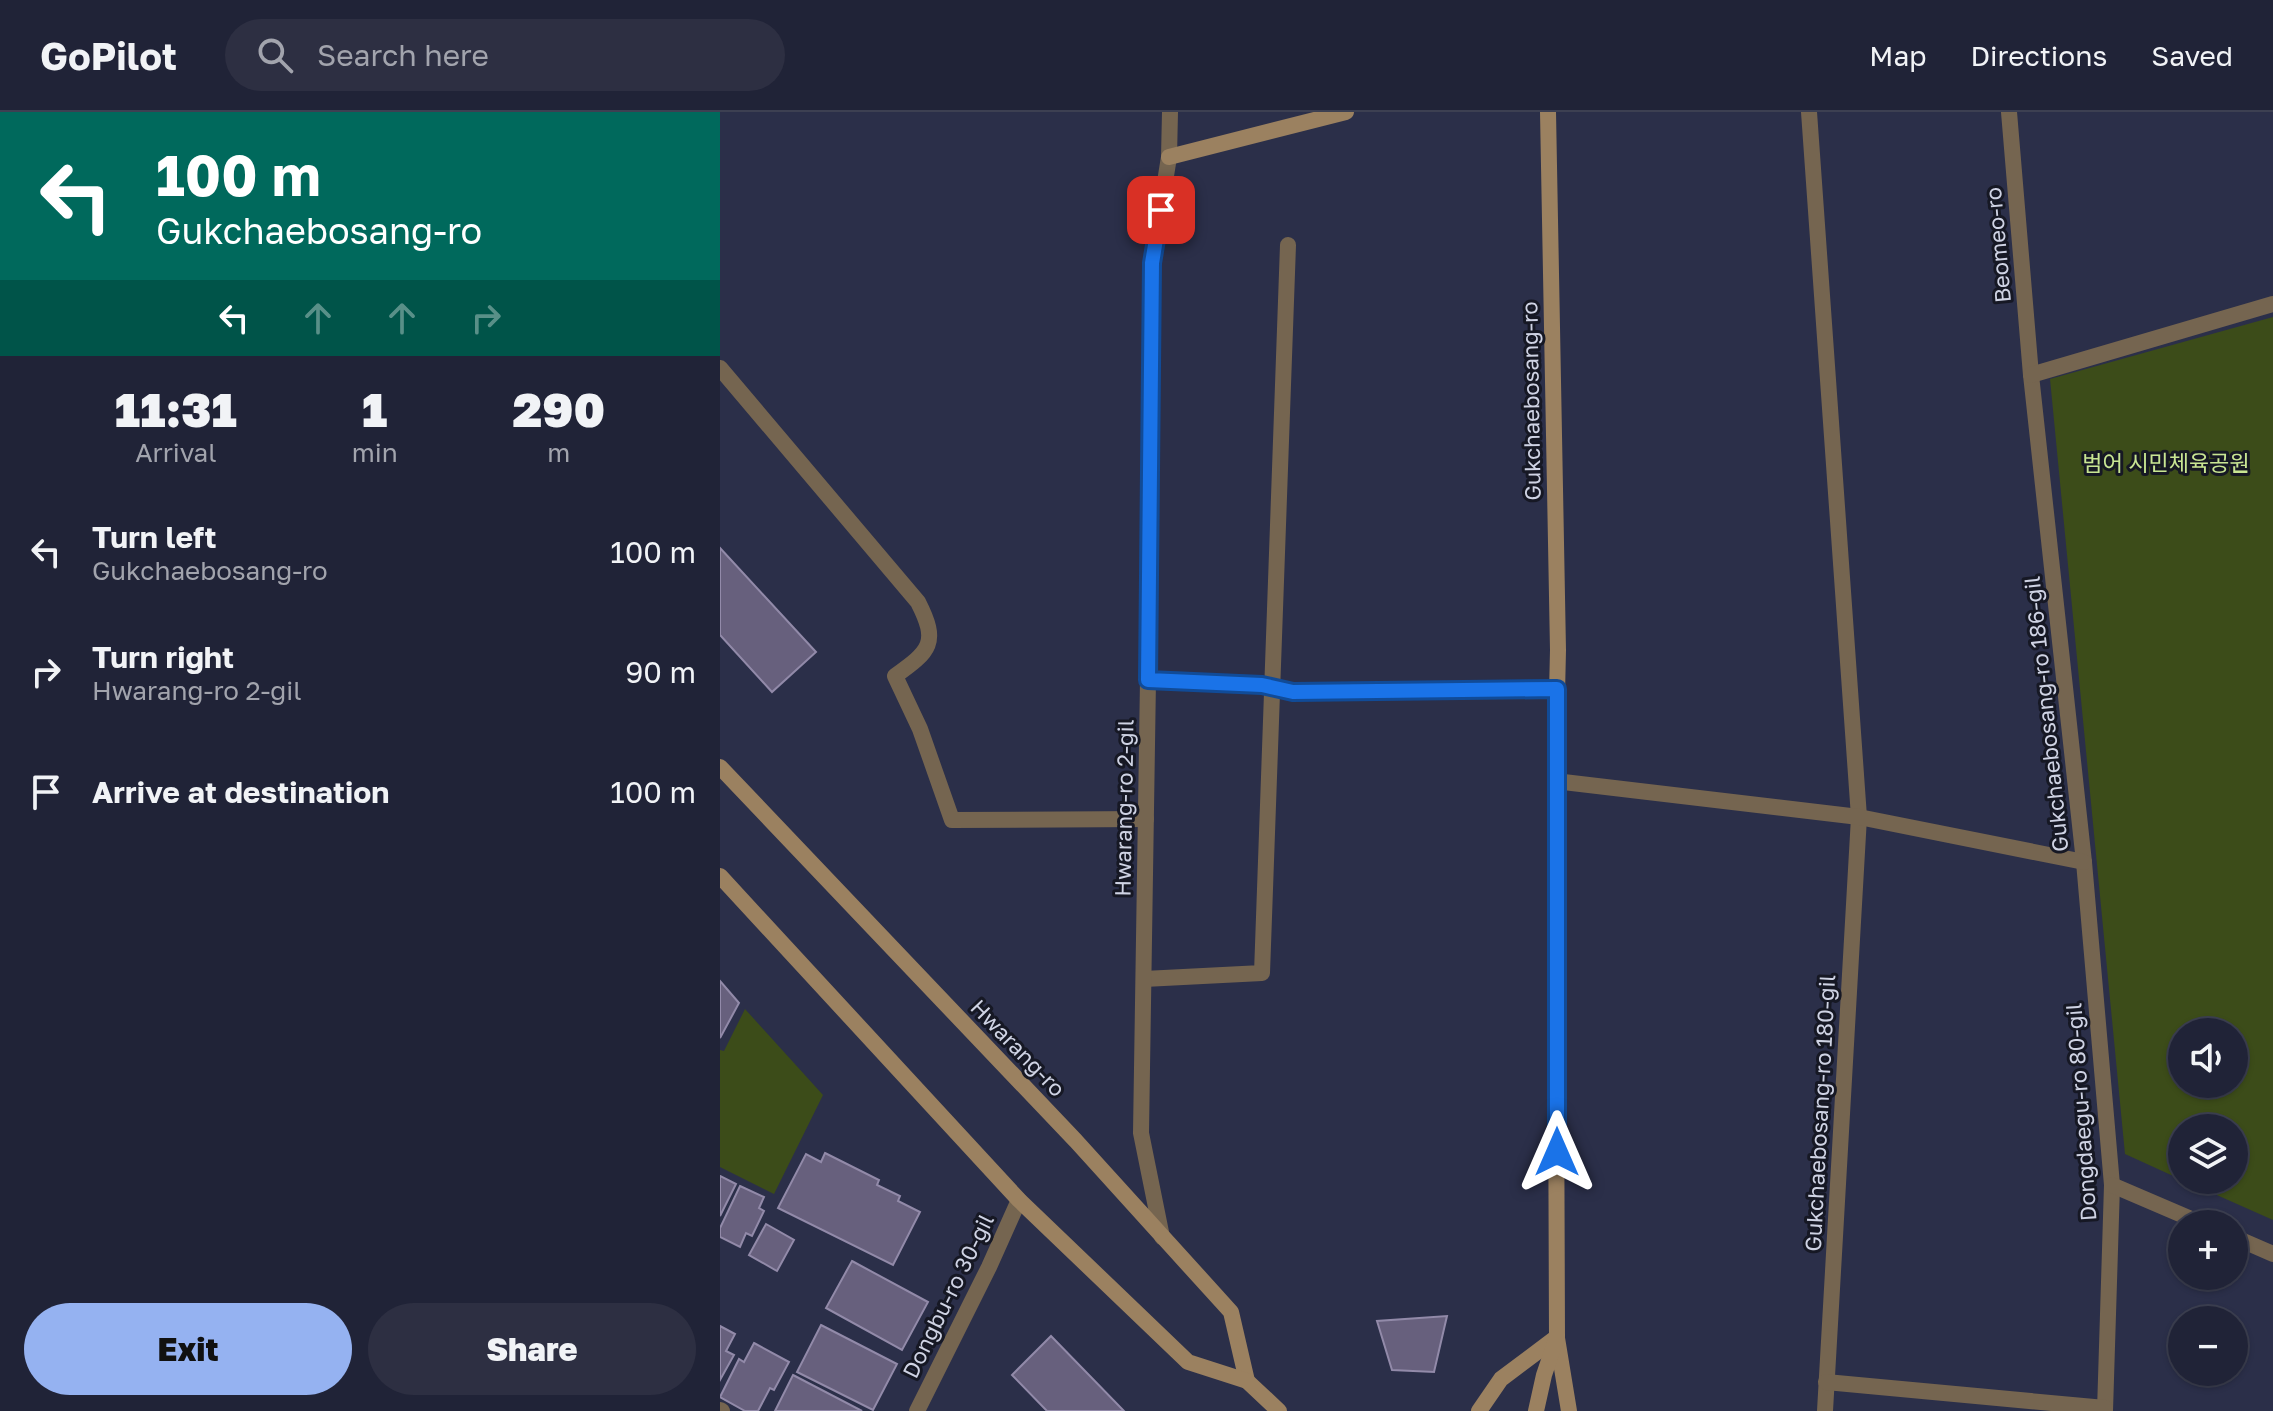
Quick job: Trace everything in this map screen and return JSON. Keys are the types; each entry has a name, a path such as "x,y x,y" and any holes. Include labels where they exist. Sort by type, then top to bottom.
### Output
{"main road":[{"path":"1169,157 1346,112"},
{"name":"Gukchaebosang-ro","path":"1536,1411 1557,1337 1557,689 1548,112"},
{"name":"Hwarang-ro","path":"720,767 1076,1141 1231,1312 1247,1381"},
{"path":"720,876 1019,1200 1188,1362 1247,1381 1279,1411"},
{"path":"1479,1411 1501,1379 1557,1337 1569,1411"}],"street":[{"name":"Hwarang-ro 2-gil","path":"1162,1237 1141,1133 1152,263 1169,157 1170,112"},
{"name":"Gukchaebosang-ro 180-gil","path":"1809,112 1859,817 1825,1411"},
{"name":"Beomeo-ro","path":"2009,112 2031,375"},
{"path":"1144,979 1262,973 1288,245"},
{"path":"2031,375 2273,304"},
{"path":"720,368 918,602 927,620 928,648 918,660 895,676 920,729 952,820 1146,819"},
{"name":"Gukchaebosang-ro 186-gil","path":"1555,781 1859,817 2084,862 2031,375"},
{"path":"1148,680 1262,685 1293,692 1557,689"},
{"name":"Dongdaegu-ro 80-gil","path":"1826,1382 2105,1410 2112,1185 2084,862"},
{"path":"2112,1185 2170,1210"},
{"name":"Dongbu-ro 30-gil","path":"917,1411 1019,1200"},
{"path":"2248,1243 2273,1254"}],"green space":[{"name":"범어 시민체육공원","path":"2273,317 2273,1220 2214,1194 2248,1194 2248,1114 2168,1114 2168,1174 2125,1154 2050,379"},
{"path":"745,1009 823,1095 774,1194 720,1167 720,1050 724,1051"}],"building":[{"path":"720,548 816,652 772,692 720,635"},
{"path":"720,981 739,1003 720,1038"},
{"path":"825,1153 879,1180 877,1185 900,1196 898,1201 920,1212 893,1265 778,1208 806,1154 821,1162"},
{"path":"720,1176 736,1184 720,1216"},
{"path":"740,1186 764,1197 759,1208 764,1211 752,1236 746,1233 740,1247 720,1237 720,1228"},
{"path":"766,1224 794,1240 777,1271 749,1255"},
{"path":"852,1261 928,1302 902,1350 826,1308"},
{"path":"1447,1316 1434,1372 1392,1370 1377,1321"},
{"path":"821,1325 897,1364 873,1410 797,1372"},
{"path":"720,1326 735,1334 726,1351 734,1355 720,1380"},
{"path":"1051,1336 1124,1411 1047,1411 1012,1375"},
{"path":"754,1343 789,1362 758,1411 745,1411 720,1397 739,1359 744,1362"},
{"path":"793,1375 862,1411 775,1411"}],"route":[{"path":"1161,210 1152,263 1148,680 1262,685 1293,692 1557,689 1557,1152"}]}
